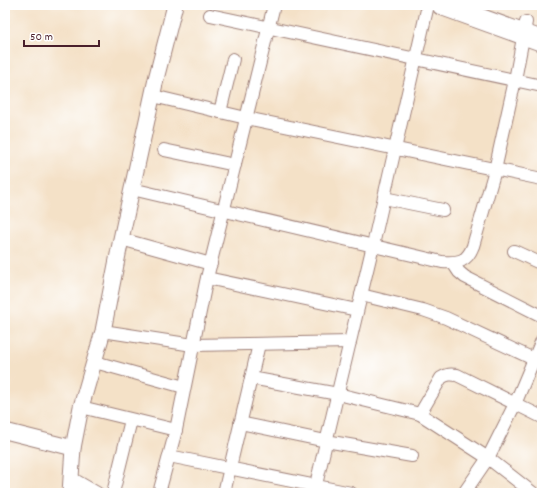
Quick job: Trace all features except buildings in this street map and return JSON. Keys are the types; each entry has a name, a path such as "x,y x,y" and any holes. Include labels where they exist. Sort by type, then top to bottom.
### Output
{"highway":[{"path":"441,5 530,28"},
{"path":"478,5 530,28 542,41"}],"street":[{"path":"70,493 73,448 81,407 102,331 132,189 175,5"},
{"path":"159,493 176,430 192,345 207,278 274,5"},
{"path":"315,490 415,60 441,5"},
{"path":"210,15 542,86"},
{"path":"132,189 442,262 453,263 463,260 470,254 495,170 515,80 530,28"},
{"path":"220,112 233,59"},
{"path":"153,96 246,118 542,180"},
{"path":"164,150 235,165"},
{"path":"384,198 443,210"},
{"path":"121,239 211,264"},
{"path":"514,251 542,264"},
{"path":"453,263 464,277 542,316"},
{"path":"207,278 357,310"},
{"path":"361,295 435,314 538,361"},
{"path":"102,331 192,345 350,342"},
{"path":"464,493 488,458 538,361 542,340"},
{"path":"224,493 259,344"},
{"path":"94,362 184,386"},
{"path":"420,414 441,378 452,374 542,417"},
{"path":"251,378 338,394 420,414 488,458 533,493"},
{"path":"81,407 176,430"},
{"path":"114,493 131,420"},
{"path":"240,423 326,441 412,456"},
{"path":"5,431 73,448"},
{"path":"169,456 229,468 315,490 351,493"},
{"path":"71,478 96,493"}]}
